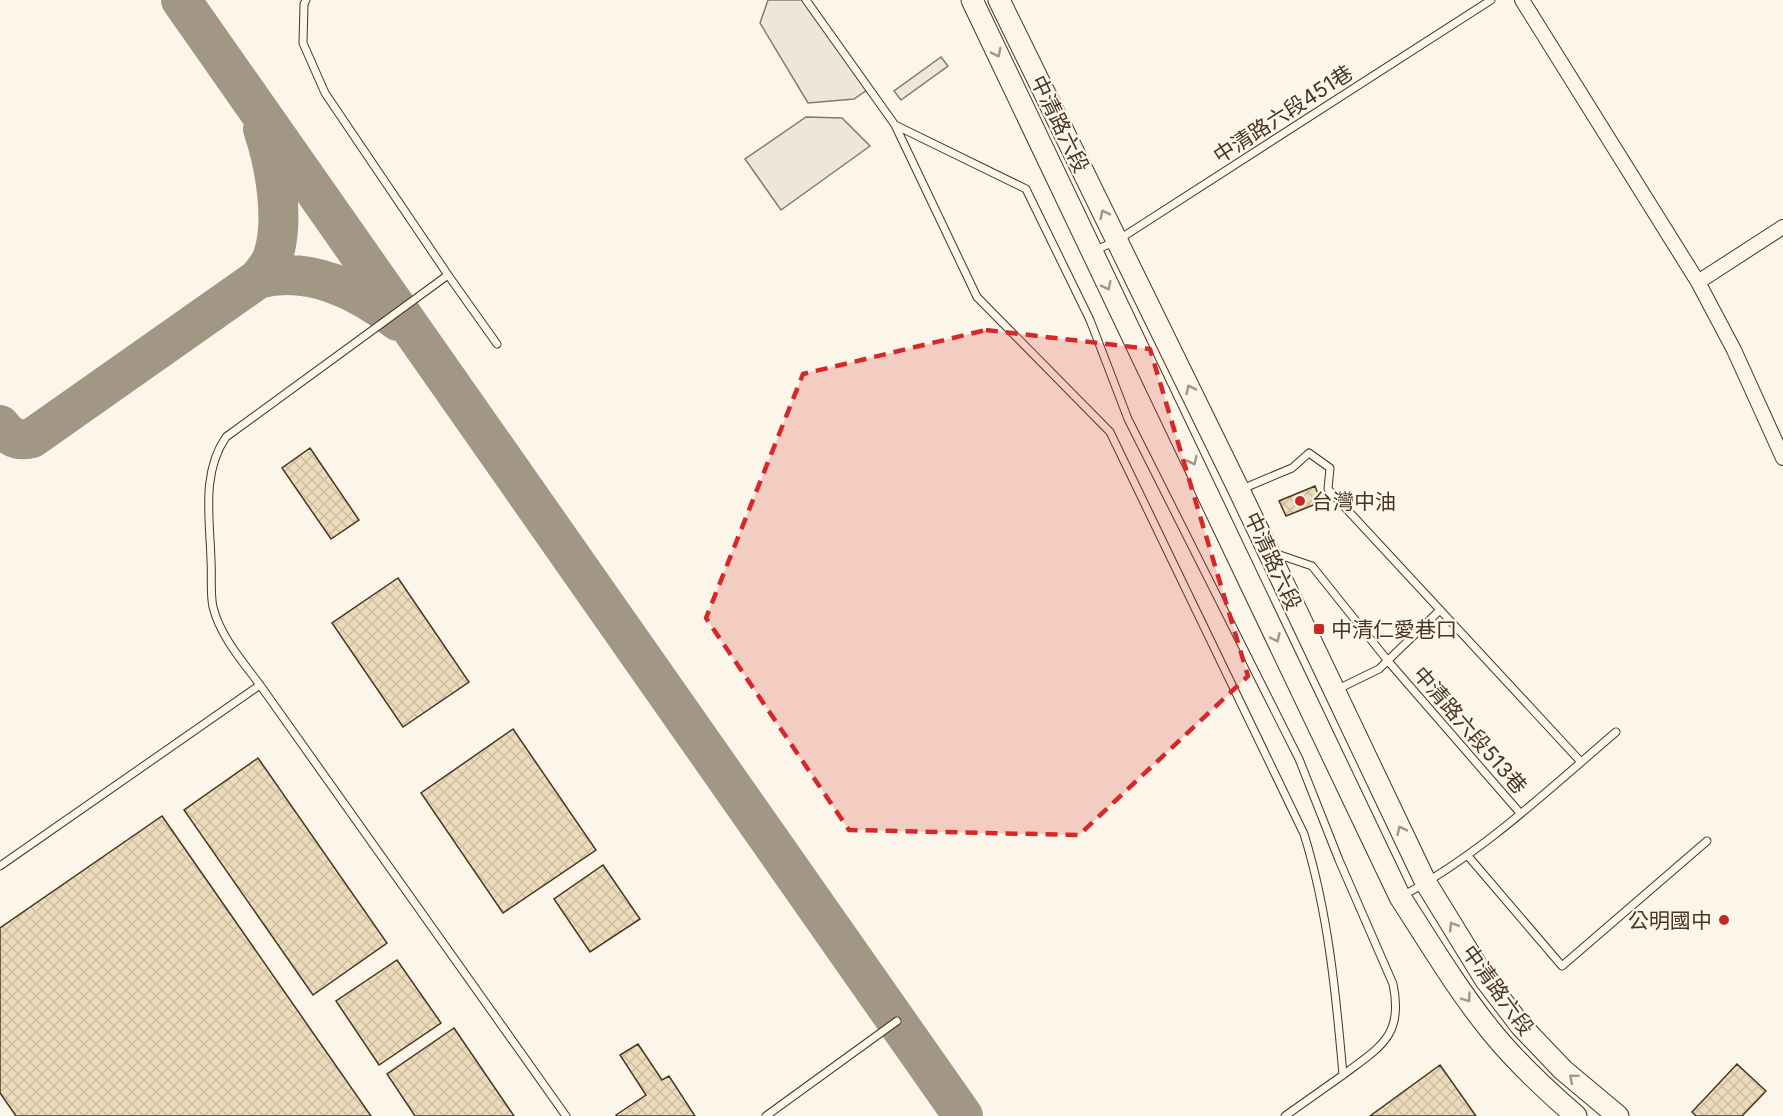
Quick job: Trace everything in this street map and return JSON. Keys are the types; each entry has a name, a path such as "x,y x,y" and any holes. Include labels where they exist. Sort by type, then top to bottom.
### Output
{"main road":[{"name":"中清路六段","path":"972,0 1400,897 1452,979 1492,1032 1542,1086 1576,1116"},
{"name":"中清路六段","path":"999,0 1239,489 1426,883 1485,979 1521,1026 1563,1070 1618,1116"}],"street":[{"path":"1522,0 1698,282 1734,350 1783,458"},
{"path":"1698,282 1783,227"}],"lane":[{"path":"306,0 303,43 325,93 497,344"},
{"path":"806,0 895,125 977,297 1110,432 1299,823 1316,873 1336,1003 1343,1075"},
{"name":"中清路六段451巷","path":"1091,252 1118,240 1491,0"},
{"path":"895,125 1026,189 1090,320 1128,418 1299,759 1339,860 1394,984 1397,1002 1396,1019 1389,1036 1376,1050 1285,1116"},
{"path":"448,275 226,437 217,450 209,494 213,606 227,638 566,1116"},
{"path":"1239,489 1292,468 1310,453 1330,468 1328,489 1581,762"},
{"name":"中清路六段513巷","path":"1267,550 1312,566 1388,661 1520,813"},
{"path":"1334,691 1379,669 1439,610"},
{"path":"0,866 260,685"},
{"path":"1400,897 1467,856 1617,732"},
{"path":"1467,856 1562,966 1707,841"},
{"path":"766,1116 897,1021"}],"highlighted area":[{"path":"986,330 1150,349 1248,676 1079,835 849,830 706,618 803,374"}],"shaded area":[{"path":"768,0 802,0 867,90 854,99 808,103 760,23"},
{"path":"941,57 948,66 901,100 894,91"},
{"path":"806,117 842,118 870,146 781,210 745,159"}],"building":[{"path":"310,448 359,520 331,539 282,468"},
{"name":"台灣中油","path":"1315,486 1321,502 1286,516 1279,501"},
{"path":"398,578 469,682 403,727 332,623"},
{"path":"513,729 596,850 503,913 421,793"},
{"path":"258,758 387,943 313,995 184,810"},
{"path":"162,816 371,1116 16,1116 0,1093 0,928"},
{"path":"603,865 640,919 590,952 554,899"},
{"path":"397,960 441,1023 379,1065 336,1001"},
{"path":"454,1028 514,1116 415,1116 387,1074"},
{"path":"638,1044 662,1080 669,1076 695,1116 616,1115 646,1095 620,1055"},
{"path":"1737,1064 1766,1091 1742,1116 1696,1116 1692,1112"},
{"path":"1440,1065 1476,1116 1370,1116"}],"taxiway":[{"path":"181,0 963,1116"},
{"path":"0,425 14,437 32,438 258,279 273,256 278,226 275,175 263,129"},
{"path":"258,279 295,275 332,283 367,299 398,321"}],"place":[{"name":"台灣中油","path":"1300,501"},
{"name":"中清仁愛巷口","path":"1319,629"},
{"name":"公明國中","path":"1724,920"}]}
